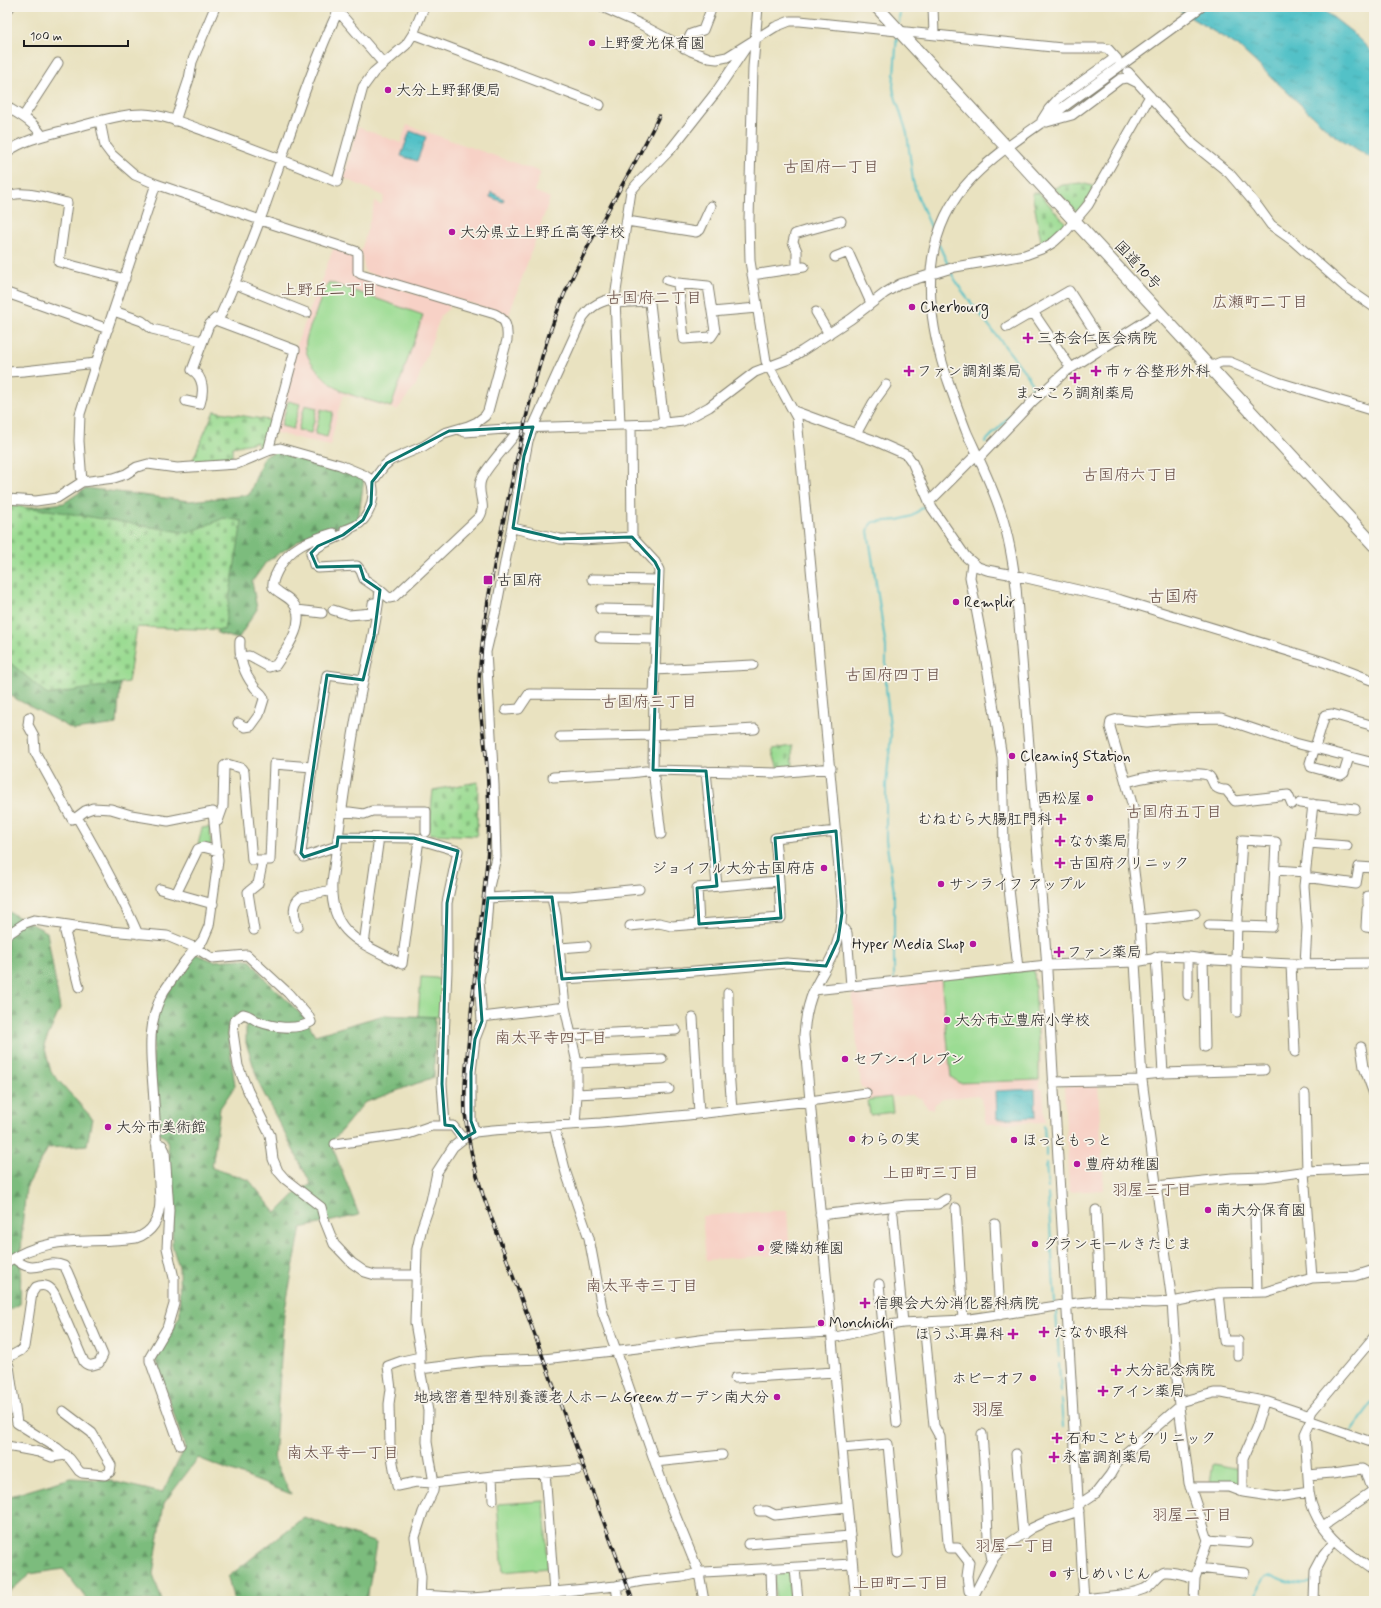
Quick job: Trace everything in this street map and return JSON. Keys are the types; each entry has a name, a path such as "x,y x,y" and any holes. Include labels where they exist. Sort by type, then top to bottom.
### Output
{"highway":[{"name":"国道10号","path":"877,7 1374,545"}],"street":[{"path":"7,10 10,7"},
{"path":"175,121 189,79 192,62 215,7"},
{"path":"7,152 20,144 42,136 100,121 138,114 152,115 175,121 281,159 337,182 363,87 370,76 383,63 402,50 413,34 424,7"},
{"path":"602,7 638,22 684,48 703,56 717,59 727,57 755,38 775,27 795,21 897,30 1062,48 1108,49 1116,58 1059,98 1048,109 1039,125"},
{"path":"684,48 691,34 703,30 712,7"},
{"path":"758,7 752,74 749,205 749,239 752,275 768,366 797,418 831,768 842,901 841,926 835,950 814,990 807,1013 804,1035 856,1601"},
{"path":"933,7 934,34"},
{"path":"1195,1578 1167,1572 1162,1573 1145,1589 1127,1594 1098,1596 1082,1600 1079,1508 1047,965 1014,575 1002,516 958,410 945,370 931,310 930,275 938,234 950,208 966,184 1007,148 1201,7"},
{"path":"218,321 235,284 260,220 314,67 339,9 383,63"},
{"path":"413,34 600,105"},
{"path":"620,425 615,301 630,196 634,187 671,149 716,92 741,54 755,38"},
{"path":"23,117 58,63"},
{"path":"1128,72 1193,144 1229,173 1271,225 1292,240 1345,287 1374,307"},
{"path":"1039,125 1072,115 1120,79 1128,78 1139,84"},
{"path":"457,429 465,432 533,427 664,424 676,423 689,419 709,407 749,376 768,366 797,355 900,284 951,269 1025,255 1040,250 1054,242 1075,221 1088,205 1150,96"},
{"path":"7,107 23,117 39,130 42,136"},
{"path":"100,121 105,146 111,154 135,175 156,184 356,252 357,270 361,274 495,314 503,318 508,331 507,340 488,410 480,420 444,433 424,446 391,460 384,466 372,482 372,499 370,508 363,520 343,535 323,542 310,553 316,567 357,566 361,570 364,579 389,598 394,597 480,516 483,509 479,494 481,480 514,436 517,428"},
{"path":"82,482 79,422 80,414 156,184"},
{"path":"7,198 9,196 25,193 67,203 58,262 125,279"},
{"path":"627,221 696,232 700,230 711,206"},
{"path":"752,275 800,268 797,251 793,242 795,234 841,221"},
{"path":"835,257 848,252 871,303"},
{"path":"667,280 678,283 708,286 715,331 711,337 684,339 678,283"},
{"path":"235,284 307,313"},
{"path":"1007,326 1069,291 1104,346"},
{"path":"7,293 108,329"},
{"path":"475,1132 471,1121 471,1072 475,1039 482,1017 479,979 484,954 489,887 496,857 494,785 486,652 493,626 512,528 524,456 533,427 583,317 590,308 603,300 650,302 664,424"},
{"path":"712,312 757,308"},
{"path":"114,311 142,321 152,329 202,341"},
{"path":"816,312 829,334"},
{"path":"1033,312 1071,368"},
{"path":"930,502 1042,393 1071,368 1160,312"},
{"path":"186,401 200,404 204,392 198,373 192,370 209,324 216,318 218,321 295,350 268,451"},
{"path":"1209,367 1221,362 1230,362 1278,382 1374,411"},
{"path":"7,372 96,363"},
{"path":"856,434 873,403 886,384"},
{"path":"794,412 856,434 907,455 912,462 932,508 972,563 987,570 1128,602 1321,661 1374,681"},
{"path":"631,425 632,537 655,562 659,570 654,670 653,770 661,834"},
{"path":"7,499 36,501 56,498 82,482 114,478 126,474 137,467 148,464 177,468 237,464 268,451 284,449 340,465 364,474 372,482"},
{"path":"512,528 560,539 581,540 632,537"},
{"path":"240,657 249,656 269,667 275,666 294,635 298,616 297,610 292,601 274,587 273,581 280,567 291,552 309,540 350,529"},
{"path":"972,563 970,578 1002,757 1004,845 1018,968"},
{"path":"592,578 658,580"},
{"path":"333,610 349,615 372,613 377,588"},
{"path":"377,588 374,636 363,680 346,778 331,890 334,909 340,924 353,938 402,964 418,839"},
{"path":"600,609 656,610"},
{"path":"297,610 322,613"},
{"path":"600,638 655,639"},
{"path":"238,723 245,727 251,726 259,715 264,700 262,694 252,685 245,672 240,657 240,641"},
{"path":"654,670 753,665"},
{"path":"363,680 327,675 312,767 301,853 304,857 337,842 379,837 418,839 458,851 447,903 448,970 442,1084 445,1125"},
{"path":"506,710 519,709 529,694 654,695"},
{"path":"1349,757 1344,773 1341,775 1311,767 1310,763 1314,748 1325,715 1332,714 1374,726"},
{"path":"10,1260 31,1249 52,1243 130,1239 146,1234 155,1225 160,1208 150,1051 153,1018 159,1000 164,991 208,931 213,904 218,851 213,812 168,821 131,815 111,809 93,808 84,811 72,819 35,752 34,736 28,725 29,718"},
{"path":"1194,1601 1195,1578 1208,1540 1190,1487 1185,1457 1179,1405 1172,1302 1142,1078 1139,961 1140,920 1132,855 1134,811 1127,782 1110,727 1111,721 1115,719 1147,722 1179,719 1221,718 1314,748 1374,763"},
{"path":"560,737 653,735 755,729"},
{"path":"214,822 218,821 223,807 224,766 227,764 241,768 244,772 252,860 270,860 274,764 312,767"},
{"path":"553,776 630,773 653,770 777,773 831,768"},
{"path":"706,771 717,886"},
{"path":"1127,782 1153,776 1206,774 1211,778 1213,785 1220,790 1226,790 1235,801 1288,795 1296,804 1355,808"},
{"path":"1305,964 1307,928 1304,893 1313,804"},
{"path":"342,811 364,814 372,811 426,811 426,832"},
{"path":"77,817 116,887 138,934"},
{"path":"630,926 659,923 672,926 781,918 775,838 836,831"},
{"path":"364,944 379,837"},
{"path":"1209,925 1237,926 1272,927 1276,842 1242,840 1237,926 1236,1012"},
{"path":"1309,843 1347,846"},
{"path":"176,894 198,850 203,847 218,851"},
{"path":"254,930 248,892 258,884 263,860"},
{"path":"1275,870 1356,884 1359,867 1374,868"},
{"path":"699,924 697,888 779,881"},
{"path":"488,898 524,896 552,897 639,889"},
{"path":"160,890 213,904"},
{"path":"298,928 294,913 298,899 331,890"},
{"path":"1368,896 1372,907 1367,909 1366,927 1374,928"},
{"path":"552,897 560,948 565,1007 577,1063 578,1094 575,1124"},
{"path":"1140,920 1195,914"},
{"path":"7,935 25,923 34,920 138,934 167,936 196,948 212,958 247,955 288,993 309,1017 311,1022 287,1028 270,1025 243,1014 234,1021 233,1032 238,1066 248,1091 270,1135 273,1159 278,1171 285,1179 321,1207 334,1244 352,1263 365,1272 375,1276 417,1275"},
{"path":"74,926 65,932 79,987"},
{"path":"841,926 847,933 851,986"},
{"path":"560,948 586,946"},
{"path":"814,990 1047,965 1139,961 1156,957 1188,957 1214,960 1291,964 1374,963"},
{"path":"1156,957 1163,1073"},
{"path":"1188,957 1188,995"},
{"path":"1203,958 1205,1047"},
{"path":"562,979 683,972 787,963 826,966"},
{"path":"1291,964 1296,1052"},
{"path":"728,993 729,1070 732,1110"},
{"path":"482,1017 565,1007"},
{"path":"693,1018 699,1113"},
{"path":"572,1035 676,1030"},
{"path":"1361,1047 1364,1067 1374,1094"},
{"path":"577,1063 662,1059"},
{"path":"1054,1082 1142,1078 1163,1073 1264,1070"},
{"path":"578,1094 669,1089"},
{"path":"852,1564 699,1573 682,1577 642,1581 554,1596 420,1598 421,1577 416,1537 423,1512 433,1491 434,1483 426,1442 428,1411 420,1369 415,1316 417,1249 422,1226 431,1201 437,1172 453,1147 463,1138 475,1132 732,1110 866,1093"},
{"path":"1305,1094 1306,1171 1312,1278"},
{"path":"335,1144 408,1134 431,1126 445,1125 453,1126 463,1138"},
{"path":"554,1126 566,1172 589,1238 601,1307 663,1485 699,1573 704,1601"},
{"path":"156,1143 162,1145 165,1151 169,1210 167,1248 174,1278 174,1304 167,1328 150,1357 150,1362 180,1445"},
{"path":"1156,1186 1232,1178 1265,1177 1306,1171 1374,1168"},
{"path":"820,1215 906,1205 938,1204 946,1199"},
{"path":"956,1208 963,1320"},
{"path":"1096,1210 1100,1301"},
{"path":"1255,1213 1257,1292"},
{"path":"893,1215 903,1323"},
{"path":"995,1224 1000,1315"},
{"path":"10,1260 28,1267 55,1264 64,1266 103,1355 99,1363 94,1365 90,1366 84,1362 55,1295 50,1288 43,1285 36,1287 32,1293 24,1347 8,1362 17,1423 66,1455 76,1469 82,1473 105,1475 110,1472 111,1465 92,1433 63,1411"},
{"path":"420,1369 484,1361 544,1359 714,1338 831,1335 885,1325 963,1320 1067,1304 1100,1301 1155,1303 1172,1302 1219,1293 1271,1291 1312,1278 1354,1276 1374,1270"},
{"path":"879,1284 897,1423"},
{"path":"1219,1293 1224,1341 1238,1341 1238,1356"},
{"path":"924,1322 934,1426 940,1437 948,1543 949,1548 958,1548 969,1562 968,1583 969,1591 972,1597"},
{"path":"1374,1337 1312,1411 1305,1434 1310,1504 1334,1541 1374,1571"},
{"path":"420,1357 388,1366 391,1389 389,1404 390,1445 397,1486 416,1482 434,1483 492,1476 577,1470"},
{"path":"735,1378 835,1372"},
{"path":"972,1597 992,1560 1002,1548 1045,1522 1079,1508 1096,1493 1110,1476 1120,1458 1179,1405 1214,1393 1222,1393 1264,1402 1311,1418 1374,1444"},
{"path":"1243,1492 1243,1458 1256,1428 1264,1402"},
{"path":"982,1434 988,1538 992,1560"},
{"path":"842,1448 888,1444 898,1553"},
{"path":"7,1446 39,1452 52,1457 66,1455"},
{"path":"1016,1454 1023,1535"},
{"path":"655,1462 722,1455"},
{"path":"1308,1475 1362,1469 1365,1470 1369,1483 1374,1491 1323,1526"},
{"path":"545,1472 554,1596"},
{"path":"492,1476 493,1500"},
{"path":"1190,1487 1230,1487 1243,1492 1277,1497 1309,1492"},
{"path":"759,1511 767,1511 775,1515 847,1508"},
{"path":"748,1544 850,1536"},
{"path":"1208,1540 1248,1543"},
{"path":"1314,1601 1315,1570 1323,1555 1334,1541"},
{"path":"772,1568 772,1601"},
{"path":"795,1568 798,1601"},
{"path":"1198,1568 1244,1573"},
{"path":"616,1586 618,1601"}],"highlighted area":[{"path":"533,427 524,456 513,528 560,539 632,537 655,562 659,570 653,770 706,771 717,886 697,888 699,924 781,918 775,838 836,831 842,913 838,940 826,966 787,963 562,979 552,897 488,898 479,979 482,1021 475,1039 471,1072 471,1121 475,1132 463,1139 453,1126 445,1125 442,1084 447,903 458,851 414,838 338,837 337,846 304,857 301,853 327,675 363,680 374,636 380,590 364,579 360,566 317,567 311,553 318,546 343,535 363,520 371,504 372,482 387,463 449,431"}],"shaded area":[{"name":"大分県立上野丘高等学校","path":"407,125 541,172 534,191 550,198 509,315 365,272 361,251 375,202 381,205 384,196 344,178 357,127 401,143"},
{"path":"334,247 353,253 355,257 355,275 450,304 448,309 441,315 416,385 397,410 344,395 339,408 330,446 273,432 298,341"},
{"name":"大分市立豊府小学校","path":"1035,969 1041,1051 1040,1089 1043,1089 1045,1122 986,1124 981,1098 977,1095 943,1099 935,1104 933,1109 928,1109 922,1099 912,1095 866,1099 865,1088 861,1087 852,990 903,985 918,979"},
{"path":"1098,1084 1104,1190 1069,1192 1064,1086"},
{"path":"787,1210 790,1254 706,1260 702,1216"}],"green space":[{"path":"1081,183 1096,187 1078,213 1054,188 1063,185"},
{"path":"1032,193 1039,193 1068,226 1042,246"},
{"path":"329,282 423,315 391,407 355,396 339,389 321,374 308,356 306,342 308,334 322,295"},
{"path":"288,401 300,404 293,429 281,426"},
{"path":"305,405 317,408 311,433 298,430"},
{"path":"321,409 333,412 327,437 315,434"},
{"path":"214,411 274,421 265,448 259,451 257,442 232,447 232,462 191,464"},
{"path":"281,451 337,467 364,479 358,520 303,538 266,562 252,582 257,609 238,639 217,633 229,554 56,539 121,670 117,724 74,730 7,694 7,515 23,508 64,503 86,488 189,501 249,495 264,456"},
{"path":"7,505 48,510 188,533 224,518 242,521 224,630 137,627 128,682 48,695 7,660"},
{"path":"792,746 793,768 778,770 772,749"},
{"path":"478,782 477,836 430,834 429,829 433,790"},
{"path":"210,827 211,847 198,845 202,828"},
{"path":"7,911 47,932 60,1009 44,1045 51,1072 92,1118 87,1145 48,1148 26,1188 22,1227 20,1304 7,1311"},
{"path":"195,954 214,961 242,959 251,961 266,980 306,1019 315,1035 384,1015 435,1017 434,1077 364,1103 331,1143 359,1215 301,1228 284,1314 274,1461 291,1494 198,1458 164,1503 153,1574 162,1601 88,1601 63,1569 30,1574 7,1594 7,1497 71,1478 107,1480 162,1493 185,1448 156,1360 180,1315 179,1268 172,1245 173,1200 167,1139 159,1133 154,1081 153,1043 159,1009 166,994","holes":["246,1022 246,1043 260,1086 311,1184 296,1193 276,1213 249,1180 212,1168 220,1108 235,1086 227,1028"]},
{"path":"1034,970 1039,1051 1039,1080 959,1083 951,1077 941,978"},
{"path":"421,977 436,978 444,982 443,1017 418,1016"},
{"path":"891,1097 893,1112 870,1115 868,1100"},
{"path":"1213,1464 1239,1469 1241,1489 1210,1484"},
{"path":"544,1501 548,1568 503,1572 497,1504"},
{"path":"304,1517 376,1543 367,1601 234,1601 228,1577"},
{"path":"775,1571 793,1571 795,1583 789,1584 790,1600 775,1601"}],"water":[{"path":"1173,7 1320,7 1353,33 1374,54 1374,160 1330,132 1238,46"},
{"path":"410,131 426,137 417,161 401,156"},
{"path":"491,192 504,199 503,202 490,197"},
{"path":"1035,1089 1036,1117 997,1119 996,1091"}],"waterway":[{"path":"899,23 900,7"},
{"path":"897,35 893,87 894,93 907,133 913,181 917,195 935,236"},
{"path":"939,245 949,267"},
{"path":"950,271 962,291 1028,376 1032,386 1031,392 1025,401 985,442"},
{"path":"894,978 894,892 886,840 886,785 891,735 886,689 886,647 868,531 873,522 899,520 912,516 927,504"},
{"path":"1044,1126 1045,1142"},
{"path":"1046,1148 1046,1156"},
{"path":"1046,1163 1048,1188"},
{"path":"1048,1194 1055,1303"},
{"path":"1056,1312 1059,1357"},
{"path":"1059,1364 1061,1391"},
{"path":"1061,1399 1063,1427"},
{"path":"1352,1431 1374,1401"},
{"path":"1256,1601 1259,1588 1267,1577 1271,1576 1302,1584 1312,1582"}],"railway":[{"path":"633,1601 483,1195 474,1165 468,1134 465,1113 465,1091 489,835 488,781 480,710 479,677 485,617 498,544 529,404 555,316 586,249 636,161 659,116"}],"place":[{"name":"上野愛光保育園","path":"592,43"},
{"name":"大分上野郵便局","path":"388,90"},
{"name":"大分県立上野丘高等学校","path":"452,232"},
{"name":"Cherbourg","path":"912,307"},
{"name":"三杏会仁医会病院","path":"1028,338"},
{"name":"ファン調剤薬局","path":"909,371"},
{"name":"市ヶ谷整形外科","path":"1096,371"},
{"name":"まごころ調剤薬局","path":"1075,378"},
{"name":"古国府","path":"488,580"},
{"name":"Remplir","path":"956,602"},
{"name":"Cleaning Station","path":"1012,756"},
{"name":"西松屋","path":"1090,798"},
{"name":"むねむら大腸肛門科","path":"1061,819"},
{"name":"なか薬局","path":"1060,841"},
{"name":"古国府クリニック","path":"1060,863"},
{"name":"ジョイフル大分古国府店","path":"824,868"},
{"name":"サンライフ アップル","path":"941,884"},
{"name":"Hyper Media Shop","path":"973,944"},
{"name":"ファン薬局","path":"1059,952"},
{"name":"大分市立豊府小学校","path":"947,1020"},
{"name":"セブン-イレブン","path":"845,1059"},
{"name":"大分市美術館","path":"108,1127"},
{"name":"わらの実","path":"852,1139"},
{"name":"ほっともっと","path":"1014,1140"},
{"name":"豊府幼稚園","path":"1077,1164"},
{"name":"南大分保育園","path":"1208,1210"},
{"name":"グランモールきたじま","path":"1035,1244"},
{"name":"愛隣幼稚園","path":"761,1248"},
{"name":"信興会大分消化器科病院","path":"865,1303"},
{"name":"Monchichi","path":"821,1323"},
{"name":"たなか眼科","path":"1044,1332"},
{"name":"ほうふ耳鼻科","path":"1013,1334"},
{"name":"大分記念病院","path":"1116,1370"},
{"name":"ホビーオフ","path":"1033,1378"},
{"name":"アイン薬局","path":"1103,1391"},
{"name":"地域密着型特別養護老人ホームGreenガーデン南大分","path":"777,1397"},
{"name":"石和こどもクリニック","path":"1057,1438"},
{"name":"永富調剤薬局","path":"1054,1457"},
{"name":"すしめいじん","path":"1053,1574"}],"district":[{"name":"古国府一丁目","path":"831,166"},
{"name":"上野丘二丁目","path":"329,289"},
{"name":"古国府二丁目","path":"654,297"},
{"name":"広瀬町二丁目","path":"1260,301"},
{"name":"古国府六丁目","path":"1130,474"},
{"name":"古国府","path":"1173,596"},
{"name":"古国府四丁目","path":"893,674"},
{"name":"古国府三丁目","path":"649,701"},
{"name":"古国府五丁目","path":"1174,811"},
{"name":"南太平寺四丁目","path":"551,1037"},
{"name":"上田町三丁目","path":"931,1172"},
{"name":"羽屋三丁目","path":"1152,1189"},
{"name":"南太平寺三丁目","path":"642,1285"},
{"name":"羽屋","path":"988,1409"},
{"name":"南太平寺一丁目","path":"343,1452"},
{"name":"羽屋二丁目","path":"1192,1514"},
{"name":"羽屋一丁目","path":"1015,1545"},
{"name":"上田町二丁目","path":"901,1582"}]}
